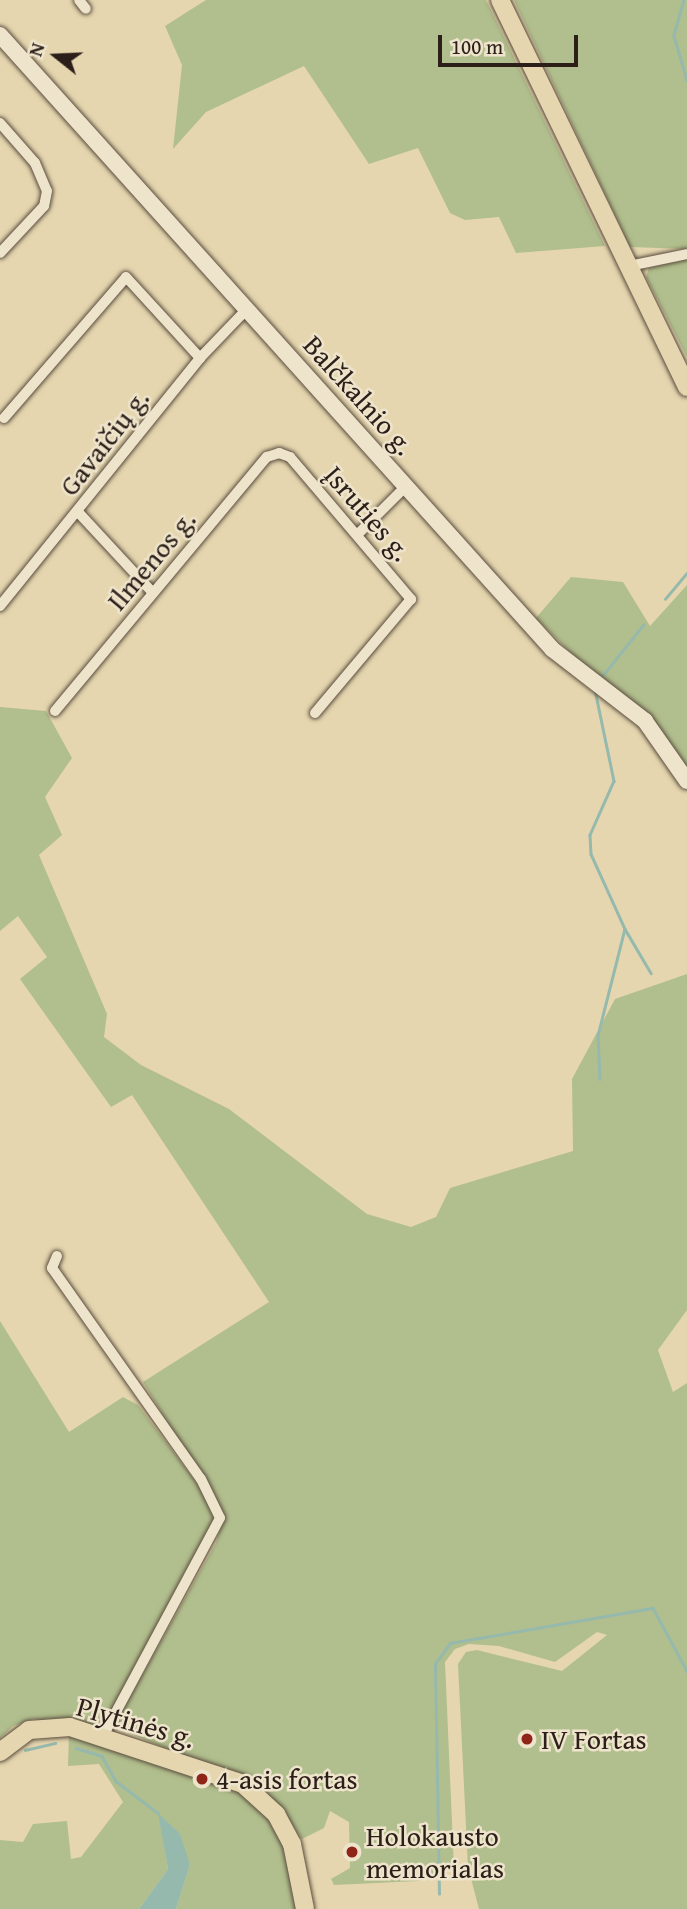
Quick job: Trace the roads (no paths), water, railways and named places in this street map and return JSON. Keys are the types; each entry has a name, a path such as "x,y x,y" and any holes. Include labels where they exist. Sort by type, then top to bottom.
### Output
{"main road":[{"path":"500,0 687,387"},
{"name":"Plytinės g.","path":"0,1752 19,1734 42,1726 103,1735 228,1777 257,1793 276,1814 292,1844 305,1909"}],"street":[{"name":"Balčkalnio g.","path":"0,35 552,649 645,721 687,781"},
{"path":"0,124 41,174 44,206 0,253"},
{"path":"629,265 687,254"},
{"path":"4,418 125,277 200,358"},
{"name":"Gavaičių g.","path":"0,606 200,358 247,309"},
{"name":"Ilmenos g.","path":"55,712 267,457 290,457"},
{"name":"Įsruties g.","path":"290,457 411,598 315,712"},
{"path":"358,534 406,486"},
{"path":"78,512 153,593"},
{"path":"57,1255 51,1268 201,1479 220,1518 103,1735"}],"water":[{"path":"158,1813 180,1834 190,1865 176,1909 139,1909 168,1869"}],"waterway":[{"path":"684,0 674,36 687,80"},
{"path":"665,599 687,573"},
{"path":"603,675 643,625"},
{"path":"595,690 614,781 590,835 591,854 625,929 598,1036 600,1079"},
{"path":"625,929 651,973"},
{"path":"439,1894 435,1664 450,1643 653,1608 687,1671"},
{"path":"25,1750 55,1743"},
{"path":"76,1748 102,1756 116,1781 158,1813"}],"place":[{"name":"IV Fortas","path":"527,1739"},
{"name":"4-asis fortas","path":"202,1779"},
{"name":"Holokausto memorialas","path":"352,1852"}]}
